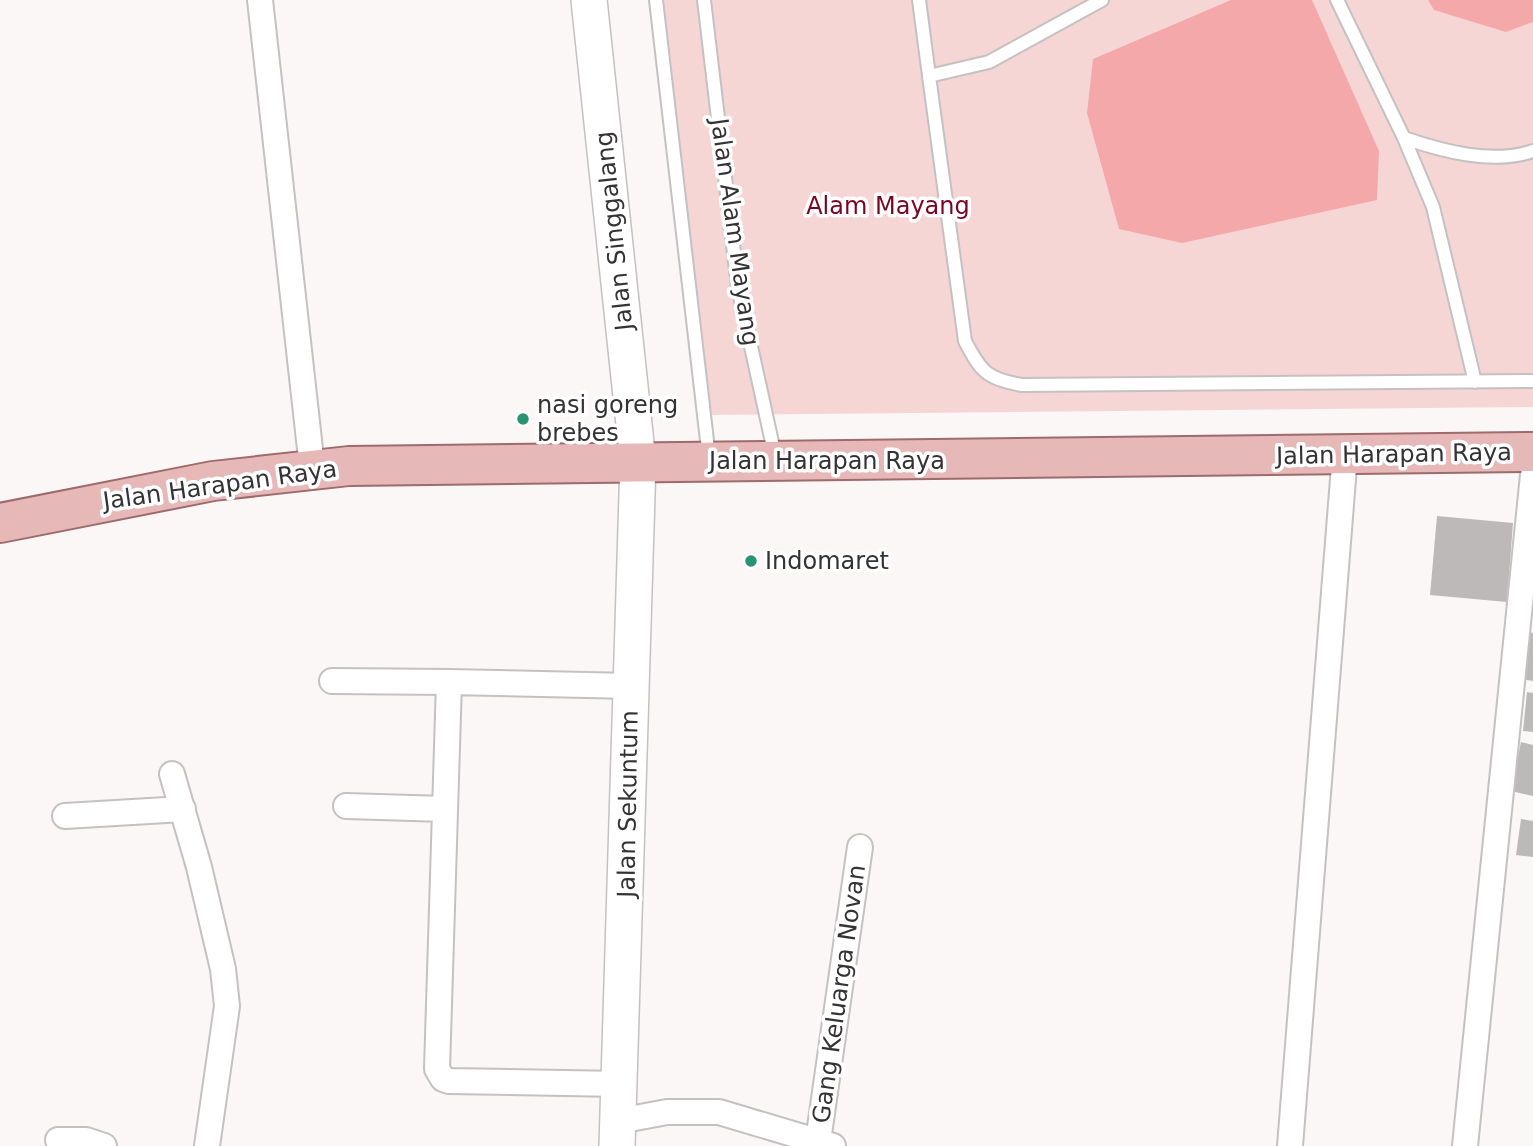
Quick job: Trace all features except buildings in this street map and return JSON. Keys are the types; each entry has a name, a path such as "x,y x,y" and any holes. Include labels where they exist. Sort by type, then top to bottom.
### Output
{"main road":[{"name":"Jalan Harapan Raya","path":"0,523 213,481 312,467 1533,452"}],"street":[{"path":"260,0 312,467"},
{"name":"Jalan Singgalang","path":"589,0 638,462"},
{"path":"1290,1146 1345,454"},
{"name":"Jalan Sekuntum","path":"618,1134 638,462"},
{"path":"1465,1146 1533,475"},
{"path":"332,681 631,686"},
{"path":"449,682 439,1075 449,1082 621,1084"},
{"path":"172,774 223,969 227,1006 207,1146"},
{"path":"345,806 445,809"},
{"path":"65,816 183,809"},
{"name":"Gang Keluarga Novan","path":"826,1144 860,847"},
{"path":"618,1134 667,1112 719,1112 826,1144"},
{"path":"58,1140 86,1140 104,1146"}],"lane":[{"path":"656,0 710,461"},
{"name":"Jalan Alam Mayang","path":"704,0 738,286 776,462"},
{"path":"919,0 965,341 976,364 994,380 1022,385 1533,381"},
{"path":"929,76 989,62 1102,0"},
{"path":"1337,0 1404,138 1433,207 1475,382"},
{"path":"1404,138 1441,150 1487,155 1533,151"}],"green space":[{"name":"Alam Mayang","path":"652,0 1533,0 1533,407 707,415"}],"shaded area":[{"path":"1231,0 1312,0 1379,151 1377,200 1182,243 1119,229 1087,113 1093,59"},
{"path":"1428,0 1533,0 1533,22 1506,32 1434,10"}],"place":[{"name":"nasi goreng brebes","path":"523,419"},
{"name":"Indomaret","path":"751,561"}]}
